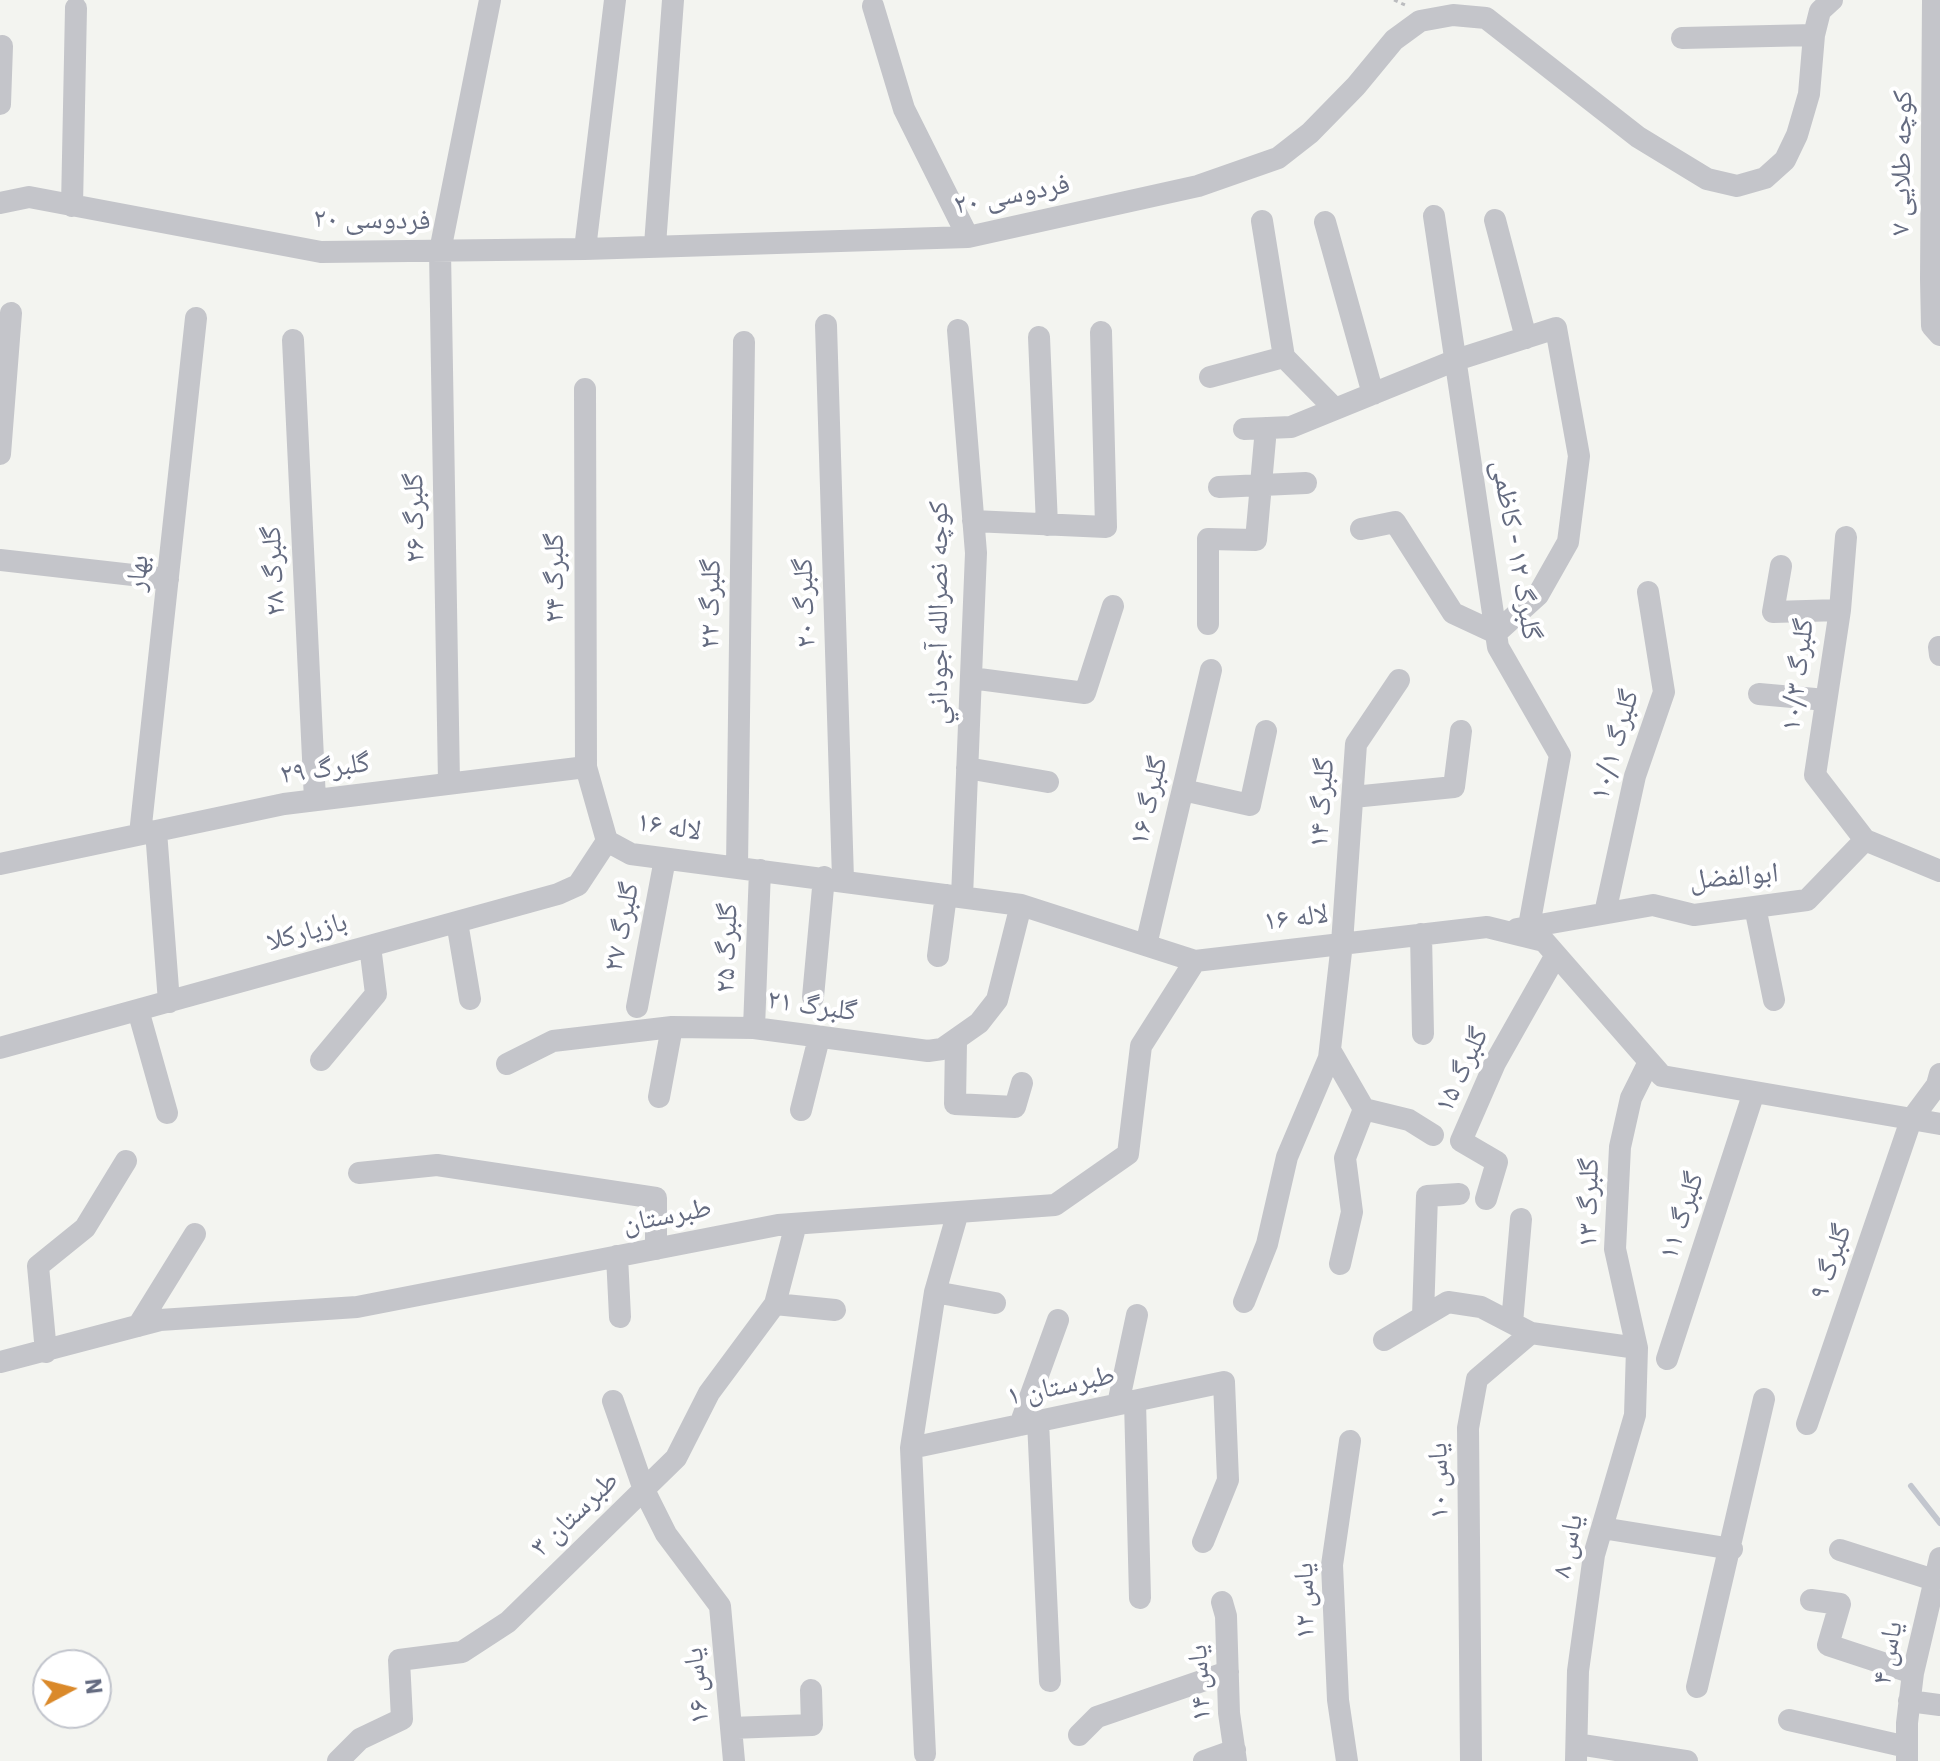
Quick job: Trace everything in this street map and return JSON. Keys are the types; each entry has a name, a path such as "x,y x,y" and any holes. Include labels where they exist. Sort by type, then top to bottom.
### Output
{"street":[{"name":"گلبرگ ۲۶","path":"449,783 440,251 490,0"},
{"path":"585,249 615,0"},
{"path":"655,245 673,0"},
{"name":"کوچه طلایی ۷","path":"1933,0 1936,330"},
{"name":"فردوسی ۲۰","path":"0,203 29,197 321,252 585,249 968,237 1198,186 1278,158 1319,124 1394,40 1420,21 1453,15 1486,18 1638,137 1707,179 1737,186 1765,178 1785,160 1797,135 1809,94 1814,35 1820,11 1829,1"},
{"path":"873,6 904,109 968,237"},
{"path":"72,206 76,8"},
{"path":"1682,38 1814,35"},
{"path":"0,104 2,46"},
{"name":"گلبرگ ۱۲ - کاظمی","path":"1434,216 1498,647 1560,755 1529,926"},
{"path":"1495,220 1526,338"},
{"path":"1262,221 1284,357 1335,409"},
{"path":"1325,222 1373,394"},
{"path":"0,454 11,313"},
{"name":"بهار","path":"169,1002 148,833 168,579 196,318"},
{"name":"گلبرگ ۲۰","path":"813,997 833,878 826,325"},
{"path":"1208,624 1208,539 1256,540 1261,486 1255,428 1291,427 1456,360 1556,328 1579,456 1568,542 1538,595 1496,633 1453,613 1409,538 1395,522 1361,529"},
{"name":"كوچه نصرالله آجوداني","path":"938,956 954,896 967,768 976,553 958,330"},
{"path":"973,521 1106,527 1101,332"},
{"path":"1039,337 1047,525"},
{"name":"گلبرگ ۲۸","path":"293,340 315,800"},
{"name":"گلبرگ ۲۲","path":"744,342 749,868"},
{"path":"1210,377 1284,357"},
{"name":"گلبرگ ۲۴","path":"585,389 586,767"},
{"path":"1219,487 1306,483"},
{"path":"1840,610 1846,537"},
{"path":"0,560 168,579"},
{"name":"گلبرگ ۱۰/۳","path":"1781,566 1773,612 1840,610 1815,775 1865,840"},
{"name":"گلبرگ ۱۰/۱","path":"1605,913 1635,776 1664,692 1648,592"},
{"path":"971,678 1085,693 1113,606"},
{"path":"1939,647 1940,655"},
{"name":"گلبرگ ۱۶","path":"1146,945 1211,670"},
{"name":"گلبرگ ۱۴","path":"1244,1302 1267,1244 1287,1157 1330,1050 1342,943 1356,744 1399,680"},
{"path":"1759,694 1826,700"},
{"path":"1183,790 1250,805 1266,731"},
{"path":"1353,797 1454,787 1461,731"},
{"path":"586,767 607,841"},
{"name":"گلبرگ ۲۹","path":"0,864 315,800 586,767"},
{"path":"967,768 1048,782"},
{"path":"1865,840 1940,871"},
{"name":"ابوالفضل","path":"1504,931 1653,905 1694,915 1807,900 1865,840"},
{"name":"لاله ۱۶","path":"607,841 631,854 1021,905 1195,961 1487,927 1544,941 1662,1076 1940,1124"},
{"name":"بازیارکلا","path":"0,1048 558,894 578,885 607,841"},
{"name":"گلبرگ ۲۷","path":"637,1007 665,859"},
{"name":"گلبرگ ۲۵","path":"749,868 754,1028"},
{"path":"1021,905 997,1000 979,1023 956,1042 955,1104 1015,1107 1022,1083"},
{"path":"1755,907 1774,1000"},
{"path":"457,922 470,999"},
{"path":"1421,934 1423,1034"},
{"path":"321,1060 376,994 370,946"},
{"name":"گلبرگ ۱۵","path":"1486,1199 1497,1162 1461,1141 1495,1063 1556,955"},
{"name":"طبرستان","path":"0,1362 160,1320 357,1307 796,1224 1055,1205 1128,1154 1141,1046 1195,961"},
{"path":"138,1010 167,1113"},
{"path":"659,1097 672,1027"},
{"name":"گلبرگ ۲۱","path":"507,1064 553,1041 672,1027 754,1028 928,1051 956,1042"},
{"path":"801,1110 819,1038"},
{"path":"1330,1050 1364,1109 1409,1120 1433,1135"},
{"name":"گلبرگ ۱۳","path":"1637,1348 1615,1249 1620,1147 1631,1098 1649,1062"},
{"name":"گلبرگ ۹","path":"1807,1424 1911,1120 1937,1085 1940,1074"},
{"name":"گلبرگ ۱۱","path":"1667,1359 1754,1092"},
{"path":"1340,1264 1352,1212 1345,1158 1364,1109"},
{"path":"46,1352 38,1266 85,1228 126,1161"},
{"path":"359,1173 437,1165 656,1198 656,1249"},
{"path":"1423,1316 1427,1196 1459,1194"},
{"path":"925,1754 911,1448 935,1292 958,1212"},
{"path":"1521,1219 1522,1328"},
{"name":"طبرستان ۳","path":"338,1761 360,1739 402,1719 399,1660 462,1652 508,1622 676,1458 709,1393 775,1304 796,1224"},
{"path":"138,1326 195,1234"},
{"path":"617,1256 620,1317"},
{"path":"935,1292 995,1303"},
{"path":"1384,1340 1448,1302 1481,1307 1522,1328 1637,1348"},
{"path":"775,1304 835,1310"},
{"path":"1137,1315 1127,1403 1140,1598"},
{"path":"1050,1681 1029,1423 1058,1320"},
{"name":"یاس ۱۰","path":"1471,1761 1468,1428 1477,1379 1522,1328"},
{"name":"یاس ۸","path":"1576,1753 1578,1671 1594,1555 1635,1415 1637,1348"},
{"name":"طبرستان ۱","path":"911,1448 1224,1382 1228,1480 1203,1542"},
{"path":"1697,1687 1732,1549 1764,1399"},
{"path":"613,1401 644,1490"},
{"name":"یاس ۱۲","path":"1347,1761 1338,1700 1332,1565 1350,1441"},
{"name":"یاس ۱۶","path":"644,1490 666,1534 720,1606 734,1761"},
{"path":"1602,1528 1732,1549"},
{"path":"1840,1550 1934,1580"},
{"name":"یاس ۴","path":"1907,1754 1913,1673 1940,1558"},
{"path":"1811,1600 1840,1604 1828,1645 1913,1673"},
{"name":"یاس ۱۴","path":"1222,1602 1226,1616 1235,1755"},
{"path":"1079,1735 1097,1717 1159,1693 1228,1672"},
{"path":"731,1728 812,1725 811,1690"},
{"path":"1909,1701 1940,1705"},
{"path":"1789,1720 1907,1754"},
{"path":"1576,1753 1687,1761"},
{"path":"1204,1761 1235,1755"}],"waterway":[{"path":"1911,1486 1940,1523"}]}
